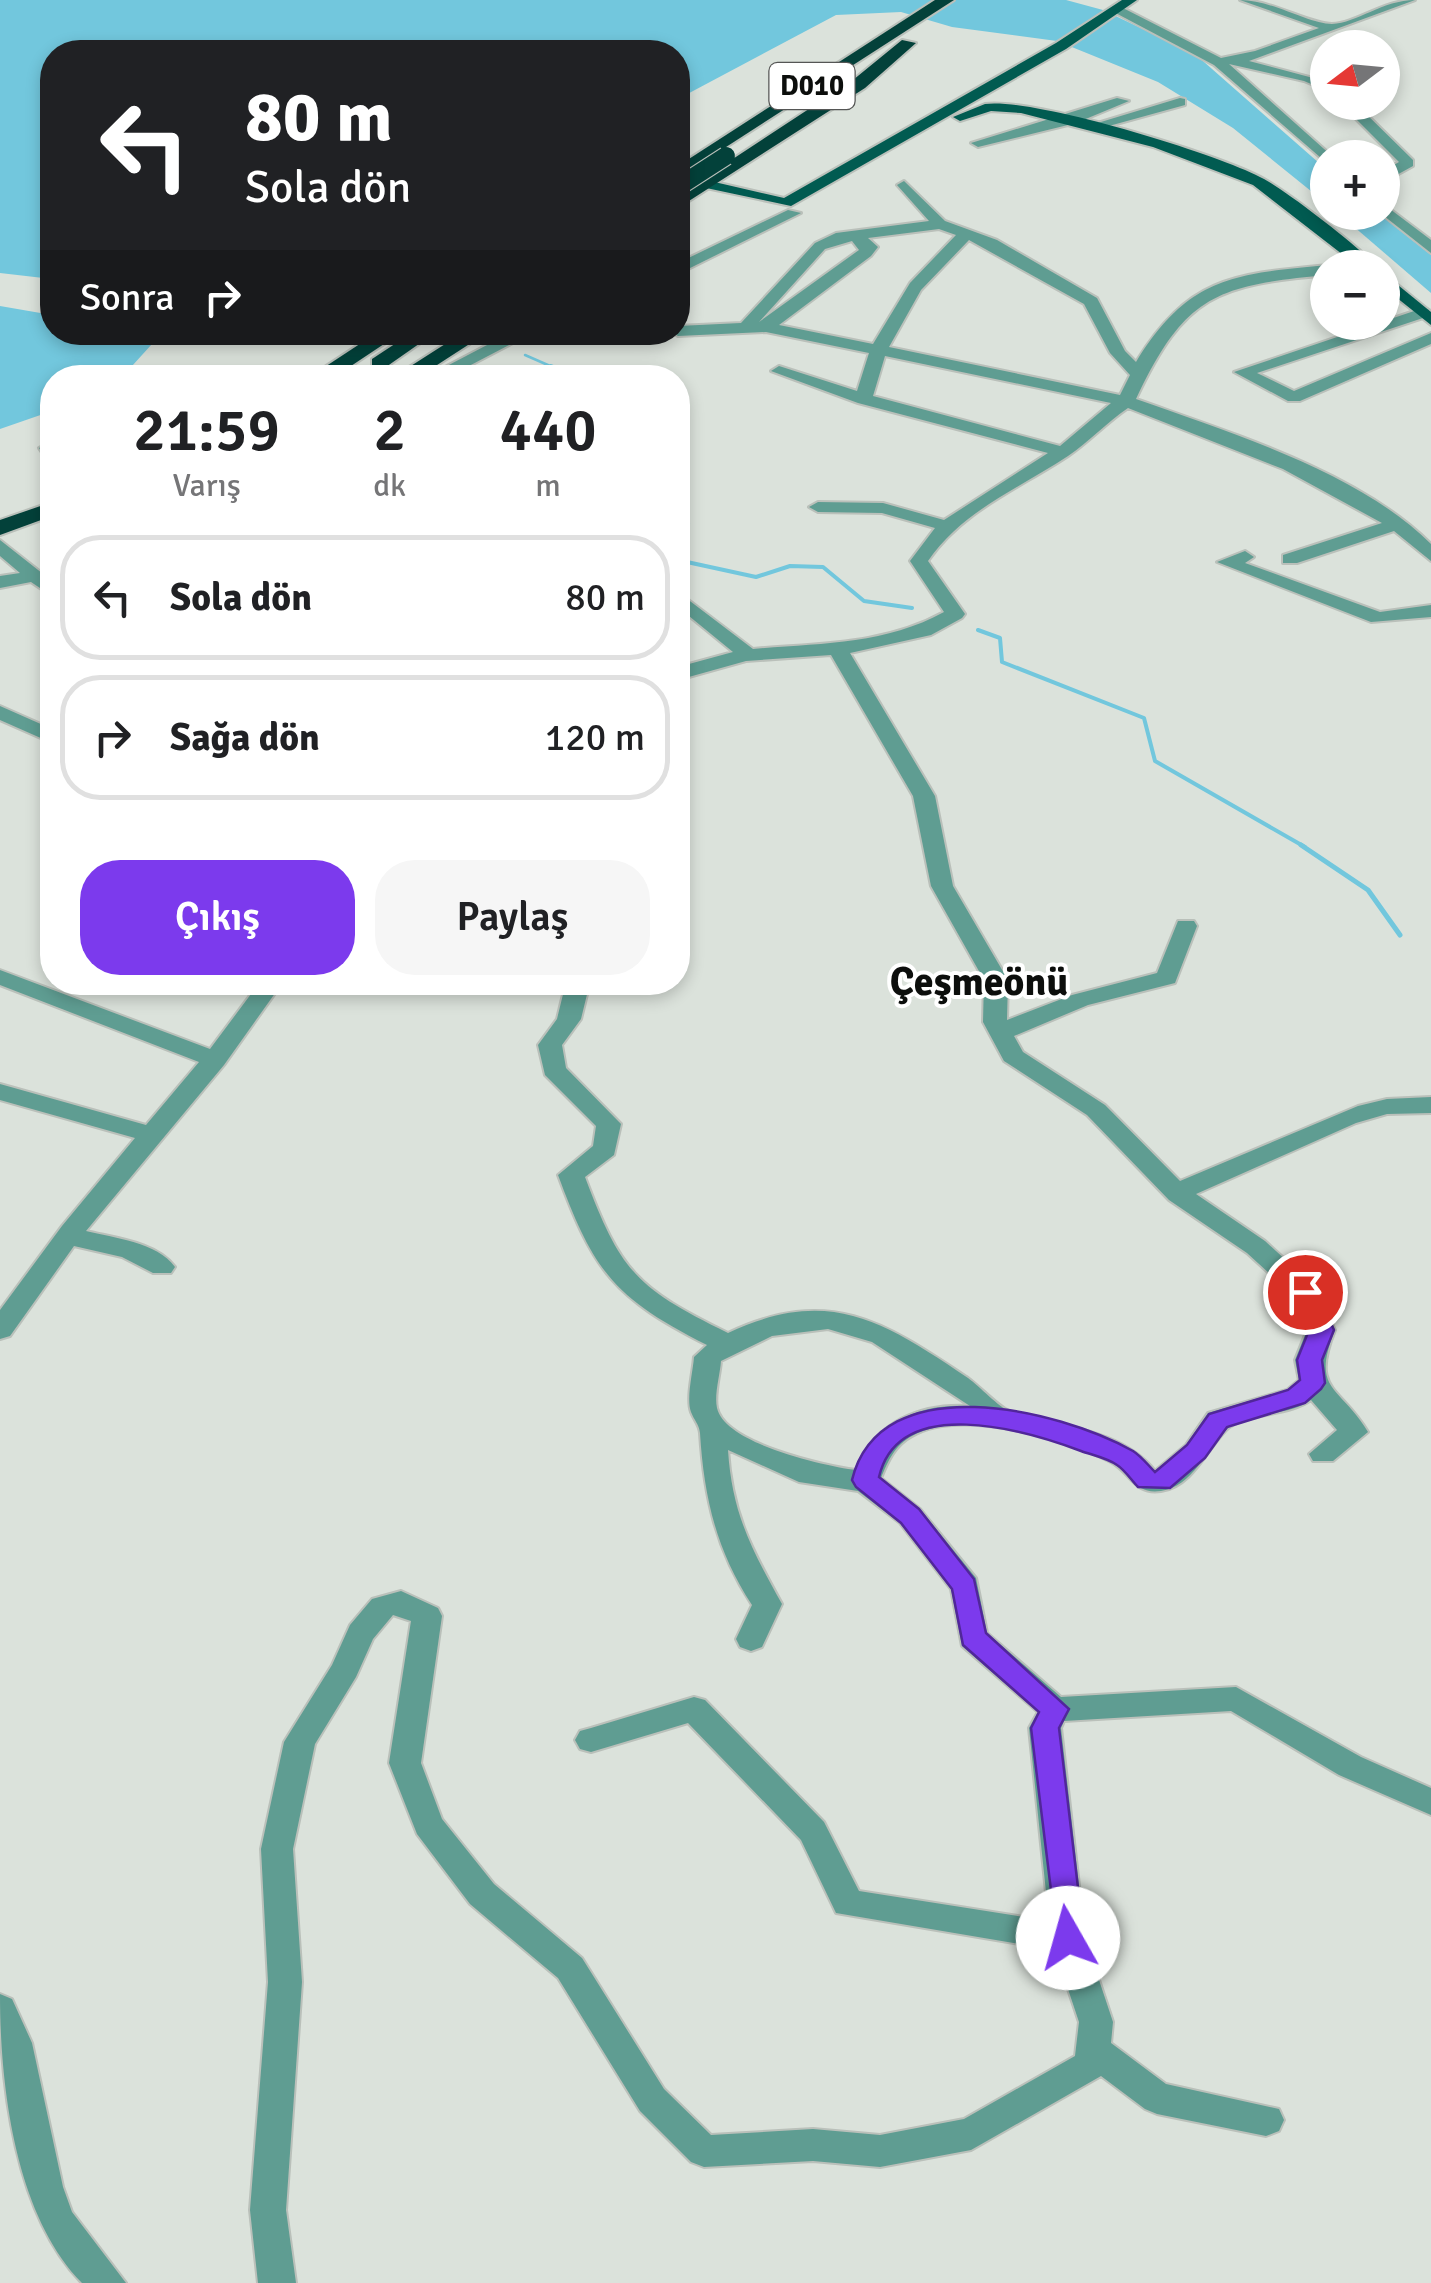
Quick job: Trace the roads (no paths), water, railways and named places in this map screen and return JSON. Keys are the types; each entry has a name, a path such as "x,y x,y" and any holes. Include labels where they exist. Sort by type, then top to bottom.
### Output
{"highway":[{"name":"D010","path":"925,20 946,0"},
{"name":"D010","path":"690,169 925,20 968,0"},
{"path":"690,148 790,85 925,20"},
{"path":"690,187 859,84 925,20"},
{"name":"D010","path":"690,187 717,155"},
{"path":"339,365 372,345"},
{"path":"374,365 406,345"},
{"path":"395,365 429,345"},
{"path":"424,365 457,345"},
{"path":"0,516 40,501"},
{"path":"0,529 40,516"}],"main road":[{"path":"784,209 986,95 1121,6"},
{"path":"690,188 784,209 960,117 986,95 1016,81 1061,46"},
{"path":"1016,81 1016,90 1024,100 1060,117"},
{"path":"986,95 1212,162 1258,182 1349,250"},
{"path":"960,117 1000,107 1060,117"},
{"path":"1400,293 1427,316"}],"street":[{"path":"1246,0 1330,28"},
{"path":"1331,12 1365,0"},
{"path":"1236,62 1409,0"},
{"path":"1281,12 1299,1 1353,19"},
{"path":"1121,6 1218,62 1310,144"},
{"path":"1218,62 1236,62 1310,79"},
{"path":"978,143 1122,100"},
{"path":"1094,126 1180,102"},
{"path":"1366,120 1388,140"},
{"path":"1400,151 1414,164 1400,171"},
{"path":"904,184 940,224"},
{"path":"690,252 784,209"},
{"path":"690,262 784,209"},
{"path":"1400,222 1431,248"},
{"path":"746,326 820,246 854,235 940,224 968,232 1068,284 1091,301 1118,352 1139,375"},
{"path":"864,399 870,371 914,287 968,232"},
{"path":"1329,234 1331,250"},
{"path":"766,327 865,253 870,246 854,235"},
{"path":"690,671 750,656 837,648 921,632 955,614 919,561 930,542 992,493 1062,452 1126,402 1168,321 1210,290 1310,272"},
{"path":"1427,316 1242,372 1294,397 1431,338"},
{"path":"690,330 766,327 1126,402 1326,482 1396,524 1431,555"},
{"path":"455,365 498,345"},
{"path":"1319,348 1367,366"},
{"path":"779,371 864,399 1062,452"},
{"path":"818,506 883,508 950,526"},
{"path":"1290,559 1396,524"},
{"path":"0,546 40,581"},
{"path":"1245,557 1226,562 1378,618 1431,611"},
{"path":"0,582 34,576"},
{"path":"690,608 750,656"},
{"path":"837,648 924,796 942,886 996,980 994,1022 1013,1056 1096,1110 1178,1194 1256,1247 1305,1292 1321,1330 1309,1360 1312,1383 1354,1432 1323,1454"},
{"path":"0,712 40,730"},
{"path":"1001,1034 1017,1020 1092,1000 1127,984 1167,978 1186,926"},
{"path":"0,976 40,992"},
{"path":"49,995 215,1060"},
{"path":"0,1330 68,1236 215,1060 262,995"},
{"path":"575,995 569,1020 550,1045 554,1070 610,1124 605,1149 571,1176 579,1197 610,1264 629,1283 678,1318 727,1344"},
{"path":"0,1092 152,1135"},
{"path":"1178,1194 1210,1171 1268,1152 1340,1117 1402,1102 1431,1105"},
{"path":"68,1236 130,1250 162,1267"},
{"path":"994,1416 980,1399 868,1328 802,1321 752,1331 708,1357 704,1380 703,1408 714,1427 752,1454 809,1475 865,1480 910,1516 965,1586 973,1638 1055,1709 1236,1699 1350,1766 1431,1802"},
{"path":"865,1480 870,1459 893,1432 915,1421 994,1416 1054,1431 1126,1458 1148,1481 1161,1482 1196,1452 1218,1420 1296,1396 1312,1383"},
{"path":"714,1427 712,1472 726,1524 740,1565 767,1604 751,1640"},
{"path":"277,2283 268,2210 285,1982 277,1849 300,1742 346,1669 361,1633 383,1607 401,1602 427,1616 405,1763 428,1825 482,1894 570,1968 652,2100 704,2151 813,2145 880,2151 971,2134 1091,2064 1096,2022 1068,1938 1045,1728 1055,1709"},
{"path":"591,1740 694,1709 813,1831 848,1903 1068,1938"},
{"path":"0,2009 11,2030 30,2129 54,2216 79,2260 108,2283"},
{"path":"1093,2050 1157,2098 1266,2120"}],"water":[{"path":"0,0 1066,0 1103,10 1195,54 1310,155 1310,190 1233,128 1158,82 1057,41 952,27 901,12 836,15 690,93 690,40 40,40 40,278 0,273"},
{"path":"1358,230 1399,230 1431,255 1431,293 1400,266 1400,250 1381,250"},
{"path":"0,306 40,313 40,345 151,345 133,365 40,365 40,415 0,429"}],"waterway":[{"path":"525,355 548,365"},
{"path":"690,563 756,577 790,566 823,567 864,601 912,608"},
{"path":"978,630 1000,638 1002,662 1144,718 1155,761 1305,847"},
{"path":"1301,845 1368,890 1400,935"}],"district":[{"name":"Çeşmeönü","path":"979,982"}]}
